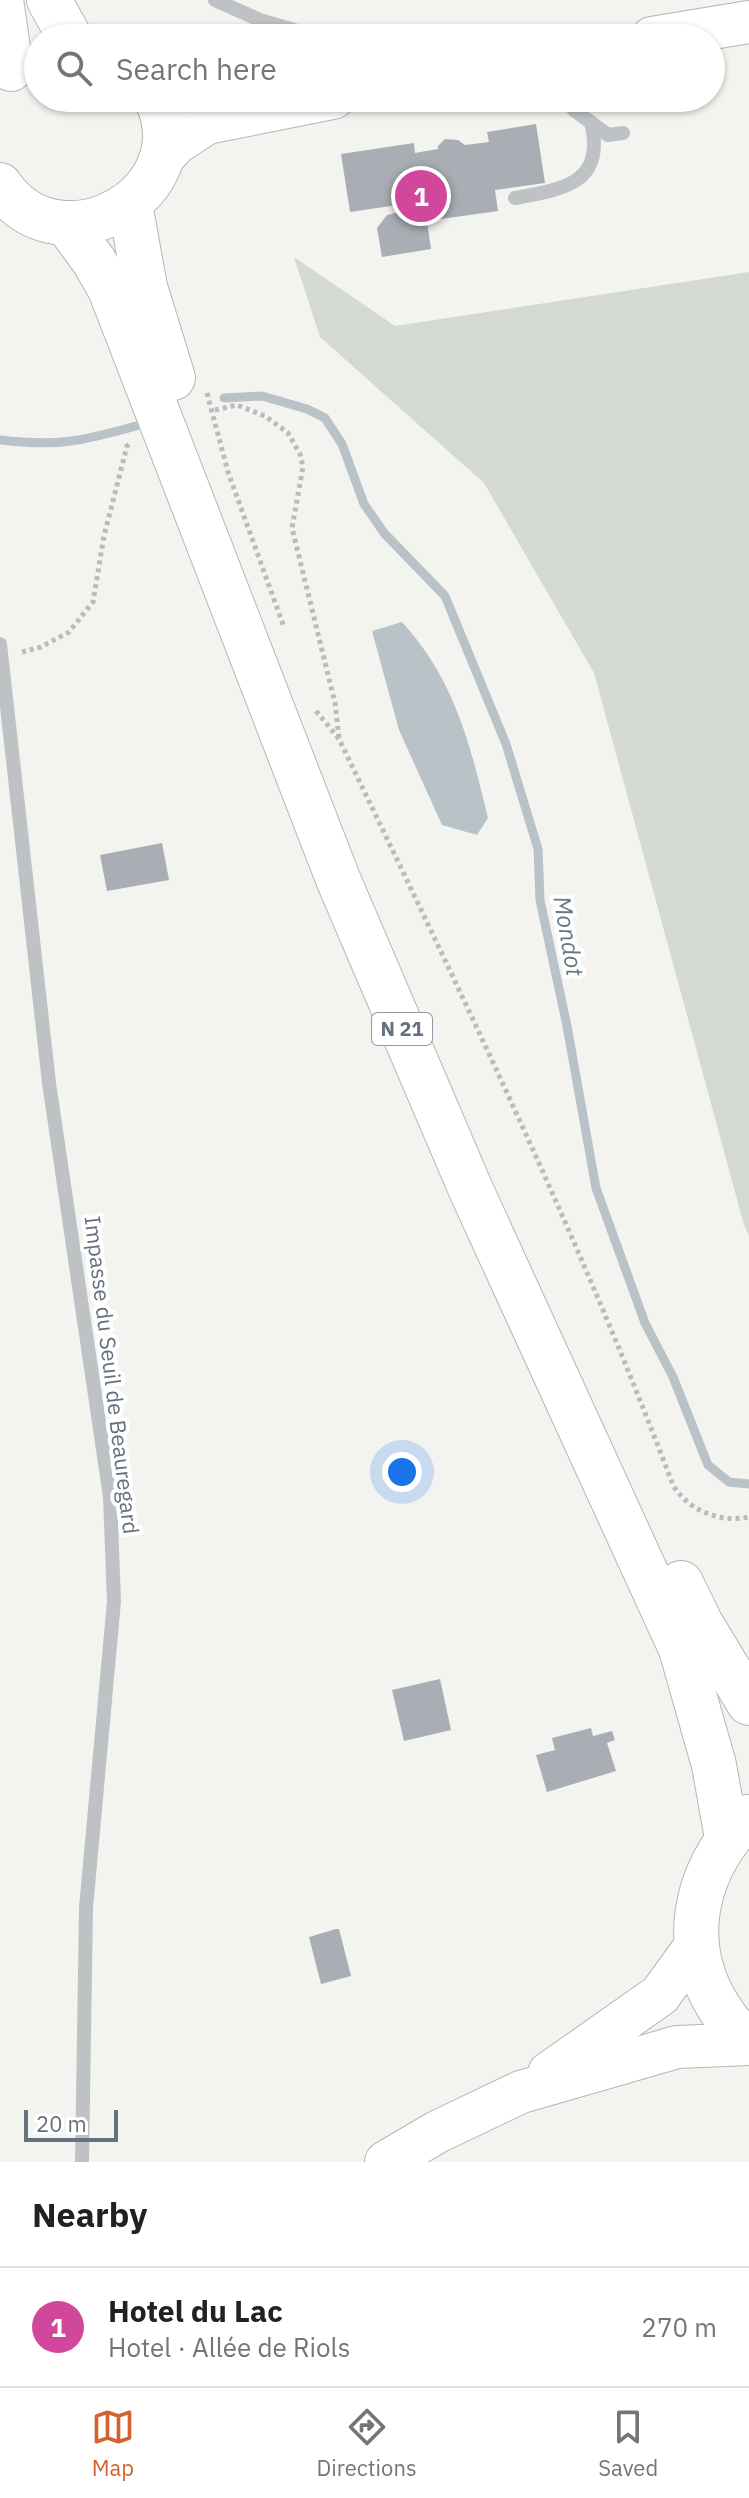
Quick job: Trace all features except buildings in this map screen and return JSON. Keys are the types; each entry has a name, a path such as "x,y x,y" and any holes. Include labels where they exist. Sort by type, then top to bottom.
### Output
{"main road":[{"path":"1,0 16,68"},
{"path":"49,0 62,24"},
{"path":"0,185 20,206 41,218 89,223 111,216 130,204 153,178 164,135 161,112"},
{"name":"N 21","path":"130,204 145,287 212,495 483,1172 701,1624 749,1703"},
{"name":"N 21","path":"66,223 110,289 338,879 471,1190 681,1649 714,1765 738,1827"},
{"path":"738,1827 708,1871 697,1907 697,1944 705,1982 724,2016 749,2044"}],"street":[{"path":"725,26 749,22"},
{"path":"159,162 176,143 207,123 262,112"},
{"path":"521,2092 660,1995 697,1944"},
{"path":"386,2162 437,2132 521,2092 677,2047 749,2044"}],"lane":[{"path":"215,0 274,24"},
{"path":"577,112 608,135 623,133"},
{"path":"515,198 564,189 589,169 596,145 591,122"},
{"name":"Impasse du Seuil de Beauregard","path":"1,651 49,1083 110,1497 114,1601 86,1908 82,2162"}],"path":[{"path":"205,384 228,472 287,635"},
{"path":"215,410 237,405 265,416 288,433 300,454 303,467 292,528 335,703 339,739"},
{"path":"1,651 41,647 69,632 93,602 121,463 127,446 136,440"},
{"path":"314,709 339,739 516,1116 633,1379 673,1485 683,1501 716,1517 749,1517"}],"shaded area":[{"path":"294,257 395,326 749,272 749,1236 594,673 484,483 320,337"},
{"path":"402,622 420,644 448,690 467,739 488,818 477,835 442,825 399,730 372,631"}],"waterway":[{"name":"Mondot","path":"224,398 262,396 307,409 325,418 342,444 364,504 384,533 445,596 506,744 538,849 540,900 567,1026 596,1188 645,1323 673,1377 708,1465 729,1482 749,1484"},
{"path":"1,440 39,443 70,441 136,426"}],"place":[{"name":"Hotel du Lac","path":"421,196"}]}
